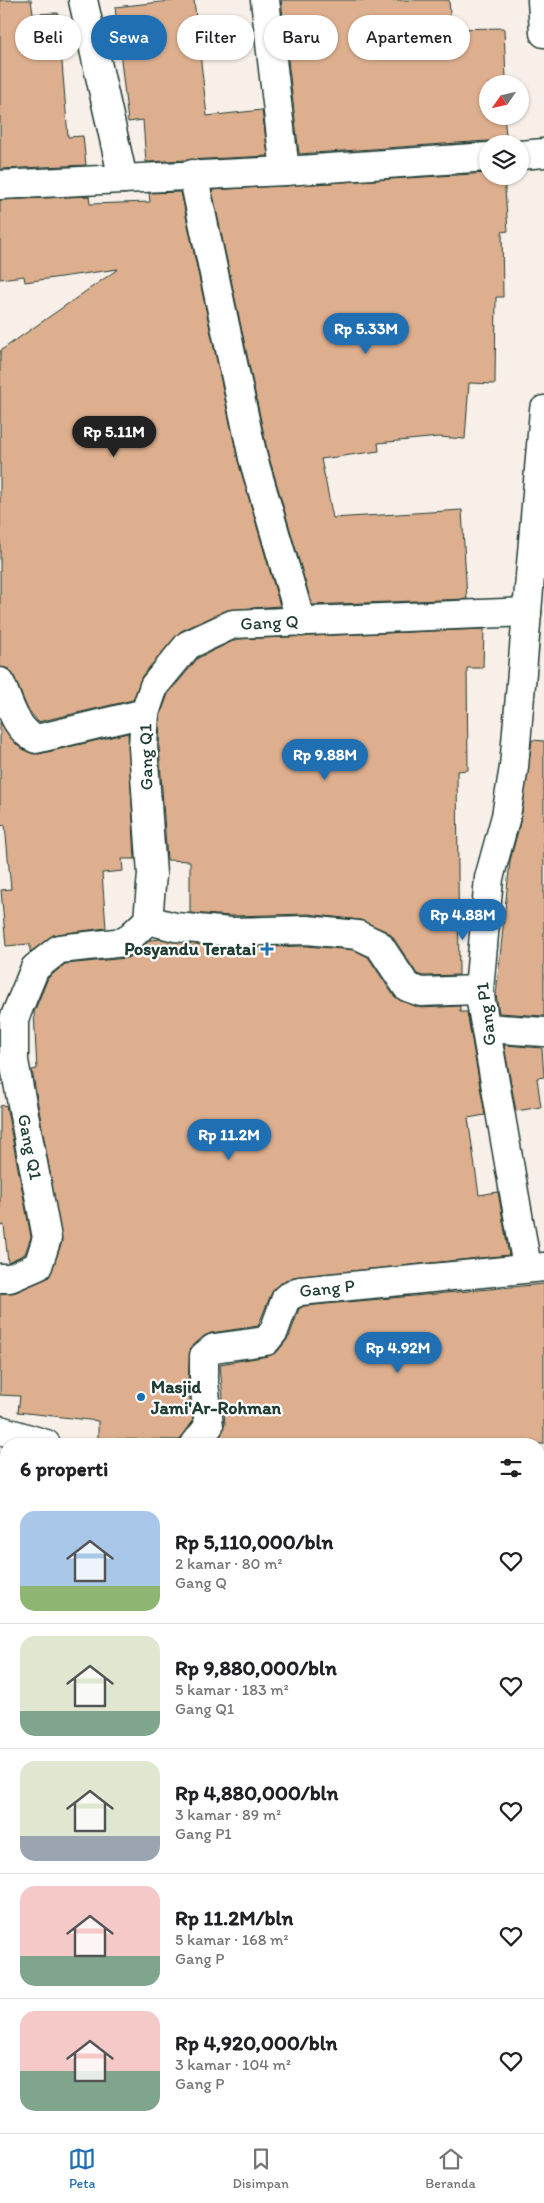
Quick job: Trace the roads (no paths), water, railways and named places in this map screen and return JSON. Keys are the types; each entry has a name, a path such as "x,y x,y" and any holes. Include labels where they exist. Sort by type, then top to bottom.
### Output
{"street":[{"path":"83,0 123,179"},
{"path":"265,0 285,171"},
{"path":"542,0 544,33"},
{"path":"529,154 544,153"},
{"path":"0,185 193,174 285,171 479,158"},
{"path":"193,174 253,458 301,622"},
{"name":"Gang P1","path":"536,1267 479,990 489,878 506,816 514,767 544,410"},
{"name":"Gang Q","path":"145,712 154,686 188,645 233,624 527,612"},
{"path":"0,682 18,723 26,734 36,739 145,712"},
{"name":"Gang Q1","path":"0,1278 10,1278 38,1266 47,1238 14,1061 14,1019 35,968 60,949 125,942 148,920 152,874 143,747 145,712"},
{"path":"148,920 176,927 232,932 307,930 358,935 379,945 407,987 421,992 479,990"},
{"path":"486,1028 544,1032"},
{"name":"Gang P","path":"200,1438 209,1426 204,1383 204,1356 214,1348 266,1341 274,1331 286,1298 300,1291 536,1267"},
{"path":"0,1430 26,1438"}],"place":[{"name":"Posyandu Teratai","path":"267,949"},
{"name":"Masjid Jami'Ar-Rohman","path":"141,1397"}]}
